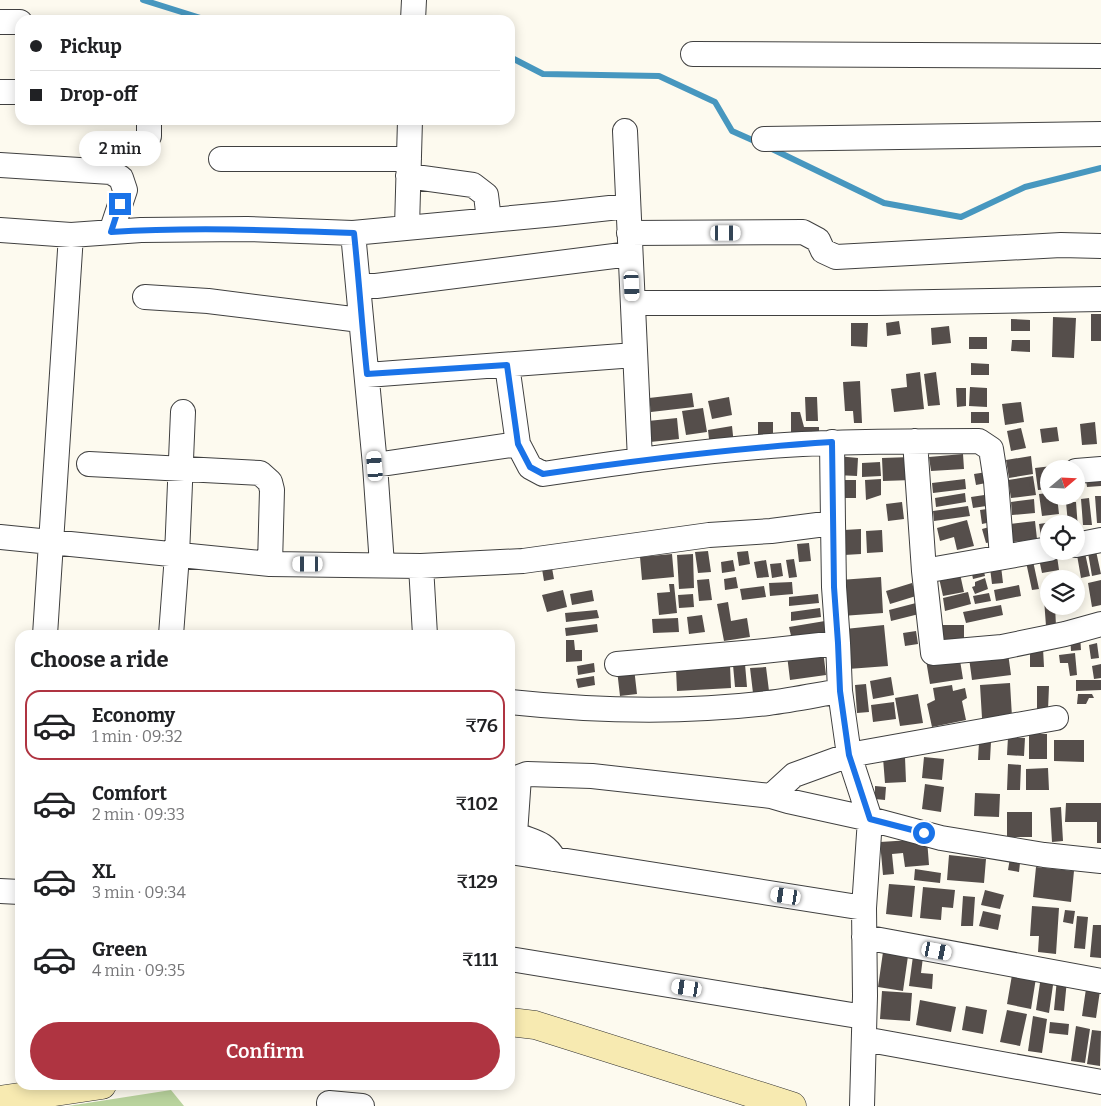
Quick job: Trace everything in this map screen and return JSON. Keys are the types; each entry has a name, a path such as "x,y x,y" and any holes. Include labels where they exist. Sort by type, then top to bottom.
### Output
{"street":[{"path":"413,15 414,0"},
{"path":"0,22 15,22"},
{"path":"693,54 1101,56"},
{"path":"0,92 15,92"},
{"path":"407,227 410,125"},
{"path":"625,131 640,460"},
{"path":"764,140 1101,134"},
{"path":"221,159 409,168 473,185 486,195 490,220"},
{"path":"0,165 111,172 121,178 125,190 111,232"},
{"path":"0,230 71,235 141,230 354,233 628,206"},
{"path":"359,286 376,286 630,244 804,232 818,240 823,251 836,257 1062,245 1101,246"},
{"path":"354,233 382,565"},
{"path":"52,630 52,541 71,235"},
{"path":"145,297 208,301 360,320"},
{"path":"633,302 877,303 1101,299"},
{"path":"367,374 635,355"},
{"path":"507,365 518,444 530,467 543,474 640,460 783,445 832,442 979,441 991,449 996,480 1002,558"},
{"path":"171,630 177,555 183,412"},
{"path":"915,441 924,571 933,653 1002,647 1065,634 1101,624"},
{"path":"832,442 834,587 840,691 849,755 870,819 864,908 862,1106"},
{"path":"375,466 518,444"},
{"path":"89,464 260,473 270,482 272,490 270,564"},
{"path":"1085,470 1101,469"},
{"path":"0,536 270,564 421,566 523,561 708,535 771,531 833,523"},
{"path":"1085,543 1101,540"},
{"path":"924,571 1040,551"},
{"path":"421,566 426,630"},
{"path":"617,664 838,643"},
{"path":"515,702 570,708 687,709 768,703 840,691"},
{"path":"771,796 794,776 849,755 1056,718"},
{"path":"554,859 550,851 532,840 515,834 520,777 527,774 592,776 771,796 942,838 1044,855 1101,861"},
{"path":"515,853 864,908"},
{"path":"0,891 15,892"},
{"path":"864,937 1101,982"},
{"path":"515,960 864,1028 1101,1082"},
{"path":"515,1023 535,1025 792,1106"},
{"path":"0,1100 68,1090"},
{"path":"329,1103 362,1106"}],"green space":[{"path":"171,1090 184,1106 68,1106"}],"building":[{"path":"1091,314 1101,314 1101,341 1091,341"},
{"path":"1053,317 1076,318 1074,358 1052,357"},
{"path":"1011,319 1030,320 1030,331 1011,331"},
{"path":"899,321 901,334 887,336 886,323"},
{"path":"851,323 868,323 867,347 851,346"},
{"path":"949,326 951,343 932,345 931,328"},
{"path":"969,337 987,337 987,349 969,349"},
{"path":"1012,340 1030,340 1030,352 1011,351"},
{"path":"971,363 989,364 989,375 971,375"},
{"path":"920,372 924,409 894,412 891,389 907,387 906,374"},
{"path":"936,372 940,405 928,406 924,374"},
{"path":"860,381 862,423 854,423 853,411 845,411 843,382"},
{"path":"970,387 987,388 987,407 969,406"},
{"path":"956,388 966,388 966,406 957,407"},
{"path":"692,393 694,407 651,412 649,398"},
{"path":"729,397 732,415 712,419 708,401"},
{"path":"805,397 817,397 818,421 806,421"},
{"path":"1021,402 1024,422 1005,425 1002,404"},
{"path":"703,408 707,432 686,435 682,411"},
{"path":"791,412 800,412 804,427 819,427 819,440 791,440"},
{"path":"971,412 989,412 989,423 971,423"},
{"path":"677,418 679,439 650,442 648,421"},
{"path":"758,422 773,422 773,441 758,441"},
{"path":"1095,422 1097,444 1082,445 1080,424"},
{"path":"732,426 734,445 710,448 708,430"},
{"path":"1057,427 1059,441 1042,443 1040,429"},
{"path":"1021,428 1026,448 1011,451 1007,431"},
{"path":"963,454 964,469 931,471 929,457"},
{"path":"837,456 858,458 857,476 836,475"},
{"path":"1031,456 1033,474 1009,478 1006,460"},
{"path":"911,457 912,480 883,481 882,458"},
{"path":"880,462 881,476 862,477 862,463"},
{"path":"1040,467 1040,490 1038,490 1035,468"},
{"path":"993,471 996,481 976,485 974,474"},
{"path":"1101,472 1101,486 1087,487 1085,474"},
{"path":"1033,476 1036,495 1011,498 1008,480"},
{"path":"881,479 881,495 866,500 865,480"},
{"path":"965,479 966,489 933,493 932,483"},
{"path":"838,480 856,480 856,498 838,498"},
{"path":"965,493 966,502 936,507 935,498"},
{"path":"991,494 993,505 973,508 971,497"},
{"path":"1095,496 1101,496 1101,523 1097,523"},
{"path":"1085,498 1089,498 1092,525 1085,525 1085,515 1082,515 1081,505 1085,505"},
{"path":"1034,499 1035,513 1012,515 1011,502"},
{"path":"902,502 904,519 888,521 886,504"},
{"path":"1040,505 1058,505 1059,514 1042,515"},
{"path":"1066,505 1076,505 1077,515 1067,515"},
{"path":"968,506 970,516 934,521 933,511"},
{"path":"994,508 996,521 982,524 980,510"},
{"path":"967,520 974,546 957,550 954,537 940,541 937,528"},
{"path":"1035,521 1037,539 1013,542 1010,524"},
{"path":"993,526 997,541 986,543 982,529"},
{"path":"861,529 861,554 844,555 844,530"},
{"path":"882,530 883,552 867,553 866,531"},
{"path":"809,543 811,561 799,562 797,544"},
{"path":"708,551 711,572 698,573 695,552"},
{"path":"748,551 750,564 739,566 737,552"},
{"path":"1096,551 1101,574 1092,576 1088,553"},
{"path":"1085,553 1090,576 1085,577 1085,570 1080,570 1078,560 1085,560"},
{"path":"672,554 674,577 642,580 640,557"},
{"path":"693,554 694,588 679,589 677,555"},
{"path":"794,559 797,577 789,578 786,560"},
{"path":"1039,559 1058,560 1059,570 1041,570"},
{"path":"733,560 735,571 722,573 721,562"},
{"path":"766,560 769,577 757,578 754,562"},
{"path":"1033,561 1039,589 1032,590 1026,562"},
{"path":"781,563 783,576 772,578 770,564"},
{"path":"1001,566 1003,583 992,584 990,568"},
{"path":"983,567 985,576 973,579 971,569"},
{"path":"552,568 554,579 544,581 542,569"},
{"path":"960,574 964,592 943,596 939,578"},
{"path":"736,577 738,588 725,590 724,579"},
{"path":"881,577 883,613 842,616 840,580"},
{"path":"985,578 988,589 975,594 972,587 975,586 975,582"},
{"path":"709,579 712,600 699,601 697,580"},
{"path":"1101,580 1101,605 1092,607 1088,583"},
{"path":"792,582 793,594 770,596 769,583"},
{"path":"912,583 916,596 890,604 886,591"},
{"path":"669,584 674,584 677,613 659,615 657,593 670,592"},
{"path":"1019,585 1021,596 996,601 994,590"},
{"path":"764,586 766,597 742,600 740,589"},
{"path":"563,590 567,607 547,612 542,595"},
{"path":"592,590 594,601 572,605 570,594"},
{"path":"968,592 971,604 945,611 943,598"},
{"path":"989,593 991,601 975,604 973,596"},
{"path":"693,594 694,607 679,608 678,595"},
{"path":"818,594 819,603 789,606 789,597"},
{"path":"728,602 731,621 747,618 750,637 724,641 717,604"},
{"path":"916,603 919,614 891,621 889,610"},
{"path":"1001,605 1003,615 966,623 963,612"},
{"path":"820,608 821,617 791,621 791,612"},
{"path":"597,610 599,618 566,622 565,613"},
{"path":"702,615 705,632 689,634 687,617"},
{"path":"1045,615 1055,615 1056,626 1046,626"},
{"path":"678,618 679,632 653,633 652,619"},
{"path":"825,621 827,634 792,640 789,627"},
{"path":"597,624 598,632 566,636 565,628"},
{"path":"884,625 888,666 848,669 845,629"},
{"path":"941,625 964,625 964,641 941,642"},
{"path":"916,631 918,644 905,646 903,633"},
{"path":"1070,635 1080,635 1081,650 1071,651"},
{"path":"566,640 574,640 575,650 582,650 582,661 566,662"},
{"path":"1097,643 1099,658 1091,659 1089,645"},
{"path":"1043,648 1044,667 1030,667 1030,649"},
{"path":"823,650 826,675 790,680 787,655"},
{"path":"1008,653 1011,675 972,680 969,658"},
{"path":"1075,653 1077,675 1070,676 1068,663 1060,663 1059,655"},
{"path":"959,654 963,679 930,684 926,660"},
{"path":"594,663 595,672 578,675 577,666"},
{"path":"745,664 747,687 735,687 733,665"},
{"path":"1101,664 1101,678 1094,679 1092,666"},
{"path":"730,665 731,688 677,691 676,669"},
{"path":"766,667 769,691 753,693 750,668"},
{"path":"634,668 637,694 620,696 617,670"},
{"path":"594,676 595,685 578,688 576,679"},
{"path":"891,677 894,695 873,699 870,681"},
{"path":"1076,680 1101,680 1101,690 1076,691"},
{"path":"1010,683 1012,717 982,718 980,685"},
{"path":"866,684 869,712 857,713 855,685"},
{"path":"952,685 953,691 965,688 967,698 962,701 966,720 932,727 927,704 935,700 933,688"},
{"path":"1037,686 1049,686 1048,710 1037,710"},
{"path":"918,694 923,723 900,726 895,698"},
{"path":"1078,694 1092,694 1094,698 1089,698 1086,704 1077,704"},
{"path":"894,702 896,719 873,722 871,705"},
{"path":"1029,734 1047,734 1047,759 1029,759"},
{"path":"1008,737 1025,738 1024,756 1007,755"},
{"path":"1054,740 1084,740 1084,762 1054,761"},
{"path":"979,742 991,742 990,760 978,760"},
{"path":"905,757 906,782 885,783 883,758"},
{"path":"924,757 944,759 942,780 922,778"},
{"path":"1008,764 1021,765 1020,790 1007,790"},
{"path":"1048,768 1049,790 1026,790 1026,769"},
{"path":"925,784 944,787 941,812 922,809"},
{"path":"875,786 886,787 885,800 875,799"},
{"path":"975,793 1000,794 999,817 974,816"},
{"path":"1066,803 1101,803 1101,843 1097,843 1097,822 1065,822"},
{"path":"1061,807 1063,841 1052,842 1050,808"},
{"path":"1007,812 1032,812 1032,837 1007,837"},
{"path":"927,839 929,865 905,867 903,853 892,854 894,874 883,875 880,842"},
{"path":"1011,852 1021,854 1019,872 1008,870"},
{"path":"949,855 986,859 984,883 947,880"},
{"path":"1036,867 1074,871 1071,902 1033,897"},
{"path":"915,869 941,873 940,883 914,880"},
{"path":"889,884 915,886 912,917 886,914"},
{"path":"923,887 955,890 953,908 942,907 941,920 920,918"},
{"path":"985,890 1004,895 1000,909 981,905"},
{"path":"963,896 975,897 973,926 961,926"},
{"path":"1032,906 1059,908 1056,954 1038,952 1039,936 1030,936"},
{"path":"1065,910 1075,911 1073,924 1063,922"},
{"path":"983,911 1001,915 998,930 979,926"},
{"path":"1077,916 1088,917 1085,949 1074,948"},
{"path":"1093,925 1101,925 1101,958 1090,957"},
{"path":"883,952 908,956 903,991 878,987"},
{"path":"913,956 923,957 921,973 933,974 932,989 909,986"},
{"path":"1012,975 1036,978 1031,1009 1007,1004"},
{"path":"1041,976 1054,978 1049,1013 1036,1010"},
{"path":"1057,979 1067,980 1064,1011 1054,1010"},
{"path":"1087,982 1101,984 1096,1018 1082,1016"},
{"path":"882,991 912,993 910,1021 880,1019"},
{"path":"920,1000 956,1007 951,1032 916,1025"},
{"path":"966,1006 987,1010 983,1034 962,1030"},
{"path":"1007,1010 1027,1014 1020,1046 1000,1042"},
{"path":"1033,1016 1047,1019 1042,1053 1028,1051"},
{"path":"1050,1022 1069,1024 1068,1035 1049,1033"},
{"path":"1076,1026 1090,1029 1085,1063 1071,1061"},
{"path":"1092,1030 1101,1031 1100,1066 1087,1064"}],"waterway":[{"path":"143,0 191,15"},
{"path":"515,60 543,74 659,76 715,102 732,131 759,143"},
{"path":"770,148 884,203 961,217 1025,187 1101,168"}],"route":[{"path":"120,204 111,232 141,230 247,230 354,233 360,320 367,374 507,365 518,444 530,467 543,474 640,460 783,445 832,442 834,587 840,691 849,755 870,819 924,833"}]}
